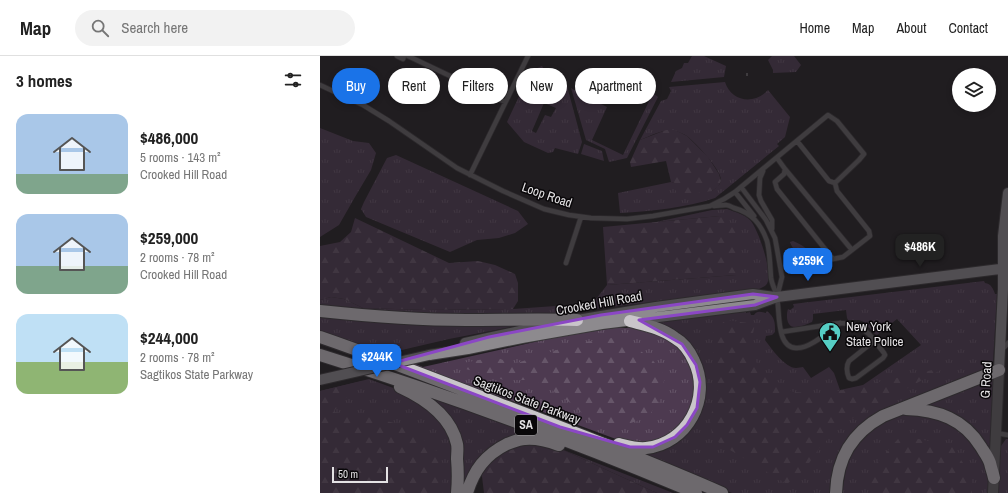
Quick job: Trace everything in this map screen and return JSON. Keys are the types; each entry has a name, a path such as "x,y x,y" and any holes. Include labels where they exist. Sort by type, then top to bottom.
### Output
{"highway":[{"path":"320,311 388,317 466,320 577,320"},
{"path":"560,427 630,447 645,448 653,447 668,441 675,437 687,425 697,408 700,391 698,372 692,356 688,349 677,338 670,334 656,328 630,321"},
{"name":"Sagtikos State Parkway","path":"320,337 560,427 722,493"},
{"name":"Sagtikos State Parkway","path":"320,355 485,410 649,473 696,493"},
{"path":"353,365 409,391 435,409 445,420 452,431 457,444 457,493"},
{"path":"836,493 838,471 846,450 859,433 874,421 999,370"},
{"path":"901,409 933,412 950,418 963,426 977,440 986,454 994,478"},
{"path":"467,493 472,478 489,456 512,442 524,439 552,442 649,473"}],"main road":[{"name":"G Road","path":"999,370 1006,268 1003,236 1008,192"},
{"name":"Crooked Hill Road","path":"320,380 429,355 582,328 755,305 777,297 1006,268"},
{"name":"Crooked Hill Road","path":"429,355 453,346 489,337 577,320 656,307 753,294 777,297"}],"street":[{"name":"G Road","path":"993,493 999,370"}],"lane":[{"path":"397,56 402,59 404,56"},
{"path":"408,56 448,75"},
{"path":"508,98 528,56"},
{"name":"Loop Road","path":"320,86 363,105 457,168 470,175 544,209 569,216 591,218 627,218 653,216 710,206 735,192 828,115 837,121 864,154 834,183"},
{"path":"470,175 505,104"},
{"path":"785,169 784,174 775,182 777,189 833,259 843,258 870,236 869,231 837,191 834,183 829,181 797,141"},
{"path":"777,158 852,250"},
{"path":"764,169 760,178 759,195 761,202 772,220 773,233 782,277 777,297"},
{"path":"741,187 763,214 773,233"},
{"path":"735,192 758,223 767,241 771,280 777,297 781,332 787,345 795,348 812,344 840,323"},
{"path":"710,206 725,205 739,209 751,216 758,223"},
{"path":"566,262 581,217"},
{"path":"781,332 840,323 852,324 861,328 874,340 885,355 884,358 856,378 852,379 849,378 848,374 849,361 874,340"},
{"path":"1000,352 1008,343"},
{"path":"996,433 1008,435"}],"path":[{"path":"747,73 747,78"}],"highlighted area":[{"path":"753,294 777,297 755,305 639,320 682,344 696,365 700,382 697,408 687,425 675,437 653,447 630,447 560,427 393,363 489,337 601,315"}],"green space":[{"path":"692,56 704,56 726,66 724,77 671,82 676,71 682,68 684,63 688,63"},
{"path":"772,56 794,56 801,65 796,72 773,73 768,60"},
{"path":"725,82 732,94 744,99 757,98 768,90 790,117 785,137 777,144 779,146 715,198 669,208 620,213 618,193 671,182 712,191 719,185 721,179 717,169 686,135 671,130 640,140 661,101 667,99 671,91 669,87"},
{"path":"567,86 582,142 578,154 555,148 553,152 548,153 524,142 507,122 516,103 544,104 532,131 536,133 545,115 551,117 556,108 546,104 567,104"},
{"path":"571,88 575,90 575,102"},
{"path":"576,104 601,104 607,107 592,140 623,155 648,104 654,104 627,158 609,162 605,149 586,140"},
{"path":"320,128 353,141 369,143 376,153 371,170 339,225 320,237"},
{"path":"666,130 675,130 687,136 708,157 719,174 721,181 718,187 712,191 682,195 676,192 675,183 671,182 666,161 631,167 630,162 640,140"},
{"path":"584,144 602,151 604,161 581,154"},
{"path":"396,155 518,211 528,224 515,233 499,238 477,240 450,252 366,217 361,209 364,202 387,158"},
{"path":"727,209 748,218 757,232 766,259 769,276 767,284 759,289 562,313 509,316 429,315 320,305 320,300 331,297 344,299 363,308 427,310 513,309 584,304 596,299 607,285 736,275 720,216 656,222 712,210"},
{"path":"720,216 737,230 738,253 736,275 607,285 603,227"},
{"path":"355,218 449,263 478,261 495,265 515,274 518,283 518,301 513,309 427,310 363,308 344,299 331,297 320,300 320,246 340,242 351,232"},
{"path":"793,241 801,245 809,252 813,264 808,266 803,265 790,242"},
{"path":"984,281 992,287 995,294 997,294 993,363 990,368 896,407 845,445 834,493 732,493 637,453 660,449 680,440 697,420 704,402 706,379 698,355 685,339 655,323 657,321 746,312 750,312 751,315 754,315 758,312 766,313 767,311 774,320 775,332 772,335 766,336 765,340 779,357 787,365 796,368 803,367 811,378 829,367 834,373 840,390 863,385 921,345 897,319 877,335 864,322 859,320 848,320 846,310 813,314 812,322 793,327 788,321 787,314 788,309 790,310 794,307 793,304"},
{"path":"320,314 519,324 516,326 449,339 389,353 423,367 552,338 614,328 636,328 662,335 682,348 694,369 697,392 689,416 673,434 649,443 624,442 320,333"},
{"path":"726,320 755,324 749,352 764,373 793,392 825,394 946,367 844,423 820,447 805,469 787,484 720,444 712,434 710,419 718,391 713,366 713,331"},
{"path":"619,337 651,358 665,376 660,400 648,417 628,424 594,424 561,396 532,380 504,380 452,365 495,357 514,364 578,343"},
{"path":"995,377 992,452 925,407 925,404"},
{"path":"369,379 396,389 425,405 447,428 453,441 454,493 320,493 320,391"},
{"path":"362,381 333,412 359,415 408,426 441,455 443,493 320,493 320,391"},
{"path":"428,396 540,435 504,439 462,493 464,462 461,440"},
{"path":"902,415 935,416 959,427 977,445 988,466 989,493 842,493 848,458 871,429"},
{"path":"914,438 952,446 972,477 972,493 871,493 870,486 877,463 898,439"},
{"path":"1006,439 1008,439 1008,493 998,493 1001,446"},
{"path":"535,442 561,449 657,493 484,493 481,468 504,448"},
{"path":"561,449 663,489 673,493 657,493"}],"place":[{"name":"New York State Police","path":"830,352"}]}
